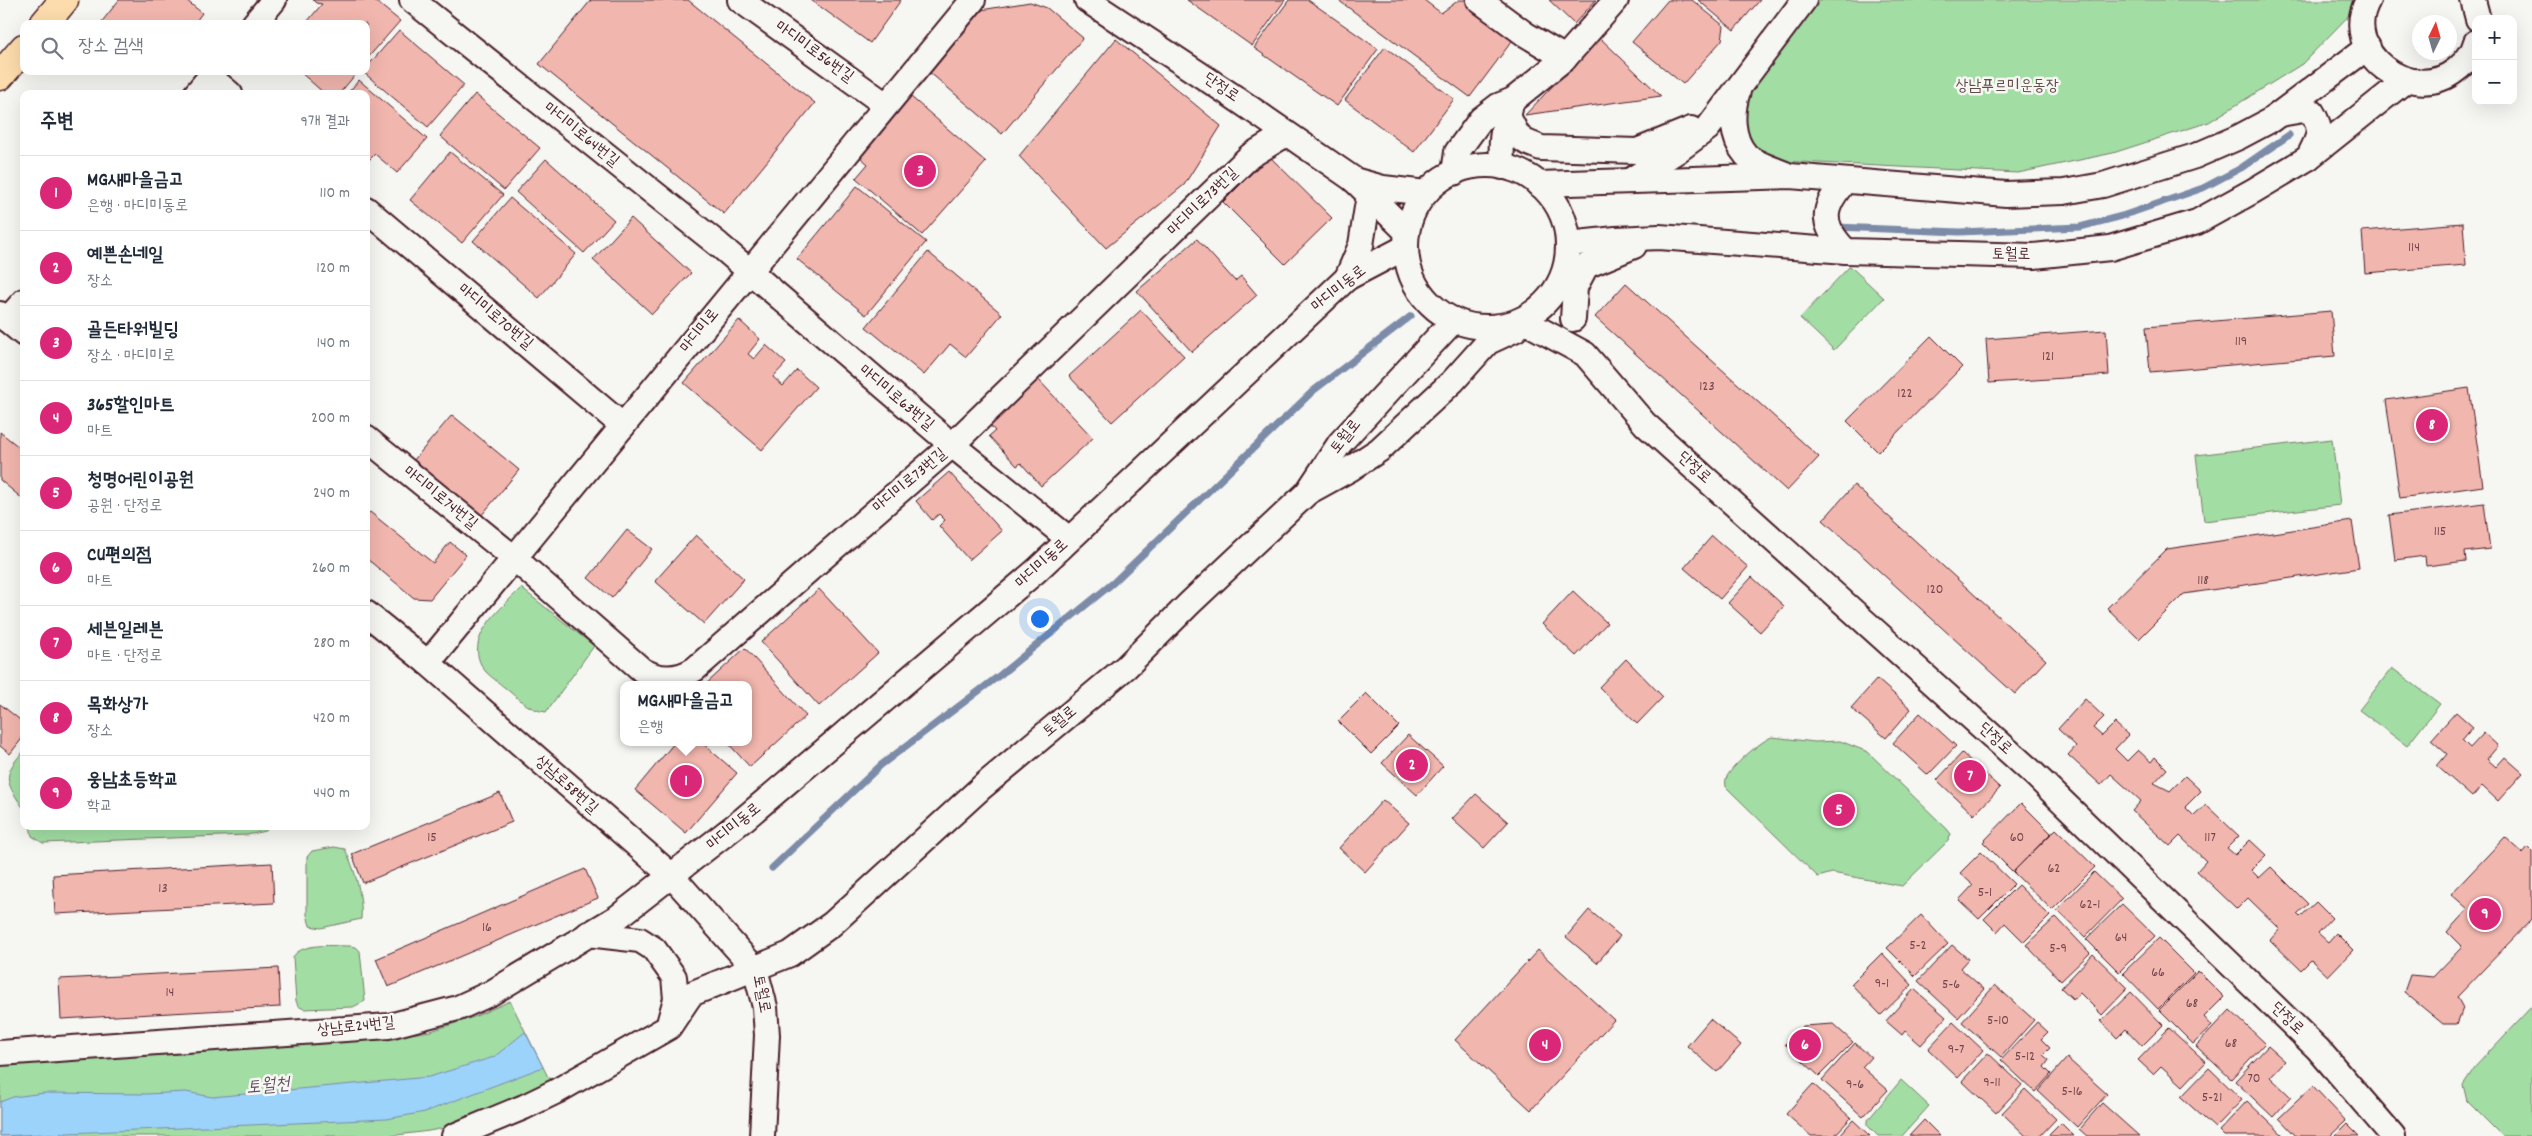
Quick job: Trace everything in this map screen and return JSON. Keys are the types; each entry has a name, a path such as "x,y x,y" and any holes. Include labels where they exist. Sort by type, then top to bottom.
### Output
{"main road":[{"path":"47,20 64,0"},
{"path":"0,76 20,53"}],"street":[{"path":"257,20 274,0"},
{"name":"마디미로64번길","path":"412,0 750,271"},
{"name":"마디미로56번길","path":"740,0 886,105"},
{"name":"마디미로","path":"428,663 972,0"},
{"name":"단정로","path":"1087,0 1361,187 1406,240"},
{"path":"1478,0 1525,34 1566,58"},
{"path":"1502,167 1501,140 1510,107 1566,58 1616,0"},
{"path":"1628,181 1677,152 1708,128 1804,0"},
{"path":"2368,0 2362,22 2372,56 2384,69 2406,80 2416,82 2433,81 2450,74 2464,64 2472,49"},
{"path":"1538,184 1790,176 2006,194 2064,192 2104,185 2195,156 2239,137 2279,114 2368,47"},
{"name":"토월로","path":"1568,244 1659,237 1846,251 2034,256 2110,248 2198,222 2308,158 2406,80"},
{"path":"207,81 223,90"},
{"path":"1738,89 1734,102 1733,124 1738,141 1747,156 1790,176"},
{"path":"1454,173 1458,152 1481,119 1498,106 1510,107"},
{"path":"1510,107 1518,136 1526,142 1541,148 1618,151 1637,151 1677,136 1724,108"},
{"path":"2279,114 2303,110 2312,112 2319,122 2320,133 2308,158"},
{"name":"마디미로73번길","path":"514,558 642,670 660,677 680,676 695,669 952,446 1250,156 1286,134"},
{"path":"1307,493 1379,450 1453,381 1488,342 1526,322 1543,305 1559,284 1566,265 1568,244 1560,211 1538,184 1521,173 1502,167 1469,167 1438,181 1426,193 1414,212 1406,240 1409,270 1419,291 1434,308 1454,320 1470,326 1505,326 1526,322"},
{"path":"1845,181 1828,204 1826,215 1828,230 1846,251"},
{"path":"1347,278 1361,245 1361,187"},
{"name":"단정로","path":"1361,187 1426,193"},
{"name":"마디미로70번길","path":"370,212 623,426"},
{"path":"1573,319 1576,287 1586,266 1602,257 1659,237"},
{"name":"마디미동로","path":"672,876 744,819 1028,577 1347,278 1406,240"},
{"name":"마디미로63번길","path":"750,271 952,446 1069,540"},
{"name":"단정로","path":"1559,284 1585,354"},
{"path":"10,323 20,307"},
{"name":"토월로","path":"762,1136 767,1035 766,1007 755,969 790,954 832,924 982,787 1126,668 1190,602 1307,493 1340,443 1454,320"},
{"name":"단정로","path":"1526,322 1585,354 1645,424 2040,780 2318,1050 2393,1136"},
{"name":"마디미로74번길","path":"370,441 514,558"},
{"name":"상남로58번길","path":"370,616 428,663 672,876 755,969"},
{"name":"상남로24번길","path":"0,1053 389,1026 458,1008 482,997 618,917 672,876"},
{"path":"588,934 640,940 654,949 674,977 676,999 669,1027"},
{"path":"454,1136 558,1091 669,1027 691,994 755,969"}],"green space":[{"name":"상남푸르미운동장","path":"1804,0 2364,0 2302,64 2209,122 2113,153 2018,173 1780,161 1752,146 1739,127 1738,106"},
{"path":"1850,266 1884,298 1834,350 1800,318"},
{"path":"2332,439 2340,505 2204,521 2196,455"},
{"path":"521,588 594,646 546,712 528,706 486,672 479,660 478,648 480,637 486,626"},
{"path":"2392,668 2440,704 2407,746 2359,710"},
{"path":"1772,737 1815,742 1840,741 1868,752 1947,829 1951,834 1948,841 1902,886 1832,873 1818,877 1726,787 1726,779 1733,768 1754,749"},
{"path":"20,756 20,803 13,793 9,780 11,767"},
{"path":"31,830 267,830 247,835 43,843 32,836"},
{"path":"334,847 345,849 352,865 358,883 361,919 321,928 310,926 307,915 307,857 312,851"},
{"path":"311,947 356,947 360,951 365,1001 353,1007 304,1009 298,1006 293,957 297,952"},
{"path":"510,1001 548,1077 553,1080 465,1124 389,1136 0,1136 0,1065 381,1038 431,1031 474,1017"},
{"path":"2532,1006 2532,1136 2502,1136 2467,1101 2463,1085 2475,1067"},
{"path":"1901,1080 1929,1106 1902,1136 1878,1136 1867,1125 1867,1121"}],"water":[{"path":"525,1032 543,1067 425,1112 387,1119 0,1136 0,1102 13,1097 44,1093 146,1094 186,1092 212,1097 429,1077 494,1057"}],"building":[{"path":"119,0 186,0 202,13 197,20 103,20"},
{"path":"313,0 374,0 400,21 370,55 370,20 309,20 322,4 316,3"},
{"path":"591,0 688,0 815,103 724,214 539,64"},
{"path":"811,0 901,0 870,43"},
{"path":"1187,0 1285,0 1252,46"},
{"path":"1289,0 1308,0 1378,49 1337,106 1254,48"},
{"path":"1338,0 1424,0 1441,13 1459,0 1465,0 1515,37 1470,97"},
{"path":"1549,0 1596,0 1574,24"},
{"path":"1668,0 1692,0 1724,26 1722,40 1683,84 1632,42"},
{"path":"1698,0 1760,0 1734,30"},
{"path":"1030,2 1047,8 1083,38 1002,134 928,71 981,10"},
{"path":"399,30 464,85 428,127 367,75 370,75 370,63"},
{"path":"1599,37 1661,96 1525,115"},
{"path":"1116,39 1221,126 1184,185 1106,248 1019,156"},
{"path":"1385,47 1454,99 1414,152 1345,100"},
{"path":"304,75 355,75 342,90 320,90"},
{"path":"359,80 427,139 397,173 375,154 370,159 370,90 350,90"},
{"path":"475,94 540,148 504,190 440,136"},
{"path":"910,96 986,162 922,235 856,178 868,164 859,156"},
{"path":"450,152 503,195 462,243 410,200"},
{"path":"1269,156 1332,218 1285,264 1223,202"},
{"path":"546,159 614,220 584,253 516,192"},
{"path":"857,186 926,242 866,315 797,259"},
{"path":"510,198 576,254 539,298 473,241"},
{"path":"631,218 691,273 652,314 593,260"},
{"path":"2463,223 2466,265 2365,273 2362,231"},
{"path":"1197,239 1235,281 1241,276 1257,295 1192,352 1137,291"},
{"path":"928,252 1002,314 966,357 950,344 924,375 866,327"},
{"path":"1626,283 1819,457 1787,491 1595,317"},
{"path":"1141,310 1184,356 1112,422 1069,376"},
{"path":"2331,311 2335,356 2150,372 2146,327"},
{"path":"739,320 760,339 748,354 754,359 766,345 786,363 773,377 783,386 797,370 816,387 762,450 684,383"},
{"path":"2106,330 2109,375 1989,383 1986,339"},
{"path":"1931,336 1962,367 1878,452 1847,421"},
{"path":"1036,377 1093,438 1041,486 1021,463 1017,466 989,436 995,431 987,422"},
{"path":"2469,388 2483,486 2400,498 2386,400"},
{"path":"452,415 519,470 481,516 413,461"},
{"path":"0,432 20,448 20,497 0,480"},
{"path":"949,472 1002,531 969,560 939,526 945,520 939,514 932,520 916,501"},
{"path":"1854,485 2046,660 2015,694 1823,520"},
{"path":"2484,503 2490,549 2465,552 2466,561 2426,566 2425,556 2395,560 2389,515"},
{"path":"370,512 433,563 450,542 466,555 430,599 414,598 370,561"},
{"path":"2352,521 2359,568 2184,594 2139,639 2107,608 2167,549"},
{"path":"627,530 652,549 612,598 588,578"},
{"path":"696,535 744,579 704,624 655,581"},
{"path":"1712,536 1748,567 1720,599 1684,568"},
{"path":"1752,577 1784,606 1760,632 1728,603"},
{"path":"819,589 878,653 819,706 761,642"},
{"path":"1573,591 1607,623 1576,656 1542,624"},
{"path":"745,648 806,716 750,767 731,746 752,746 752,681 709,681"},
{"path":"1626,659 1663,697 1637,724 1599,687"},
{"path":"1877,679 1911,709 1886,738 1851,708"},
{"path":"1366,693 1399,726 1371,754 1338,721"},
{"path":"2085,699 2104,717 2093,728 2102,736 2115,723 2128,735 2115,749 2127,761 2138,750 2151,762 2155,757 2167,769 2154,783 2170,791 2185,776 2201,791 2185,807 2194,816 2206,805 2239,836 2227,848 2235,855 2250,840 2266,855 2251,870 2259,878 2271,867 2308,904 2297,914 2300,917 2316,902 2332,918 2318,933 2328,942 2336,933 2353,950 2328,976 2311,960 2301,970 2270,940 2280,929 2248,898 2237,909 2197,871 2206,861 2180,836 2170,846 2132,811 2141,801 2111,774 2101,785 2068,755 2076,746 2058,729"},
{"path":"0,704 20,720 20,741 10,754 0,746"},
{"path":"2456,712 2473,727 2462,740 2470,748 2484,733 2498,746 2487,759 2496,767 2505,757 2523,773 2498,801 2482,786 2472,797 2437,766 2447,754 2431,740"},
{"path":"1920,713 1956,746 1928,775 1893,743"},
{"path":"1408,735 1443,766 1417,795 1382,763"},
{"path":"672,746 706,746 737,773 686,833 635,790"},
{"path":"1962,753 2000,788 1974,815 1937,780"},
{"path":"500,793 512,822 363,883 352,854"},
{"path":"1476,794 1508,822 1484,848 1452,819"},
{"path":"1383,800 1409,823 1365,872 1339,848"},
{"path":"2021,803 2051,833 2013,872 1983,842"},
{"path":"2056,829 2095,867 2052,910 2013,872"},
{"path":"2505,837 2523,853 2528,847 2532,851 2532,919 2457,997 2463,1008 2457,1024 2443,1024 2404,992 2410,975 2433,977 2462,947 2447,932 2468,909 2451,894"},
{"path":"1981,852 2014,884 1979,919 1959,900 1973,885 1960,873"},
{"path":"272,863 274,903 55,914 53,875"},
{"path":"585,869 598,898 388,987 376,959"},
{"path":"2094,872 2122,899 2085,937 2057,910"},
{"path":"2018,885 2050,916 2024,942 2005,923 1997,932 1984,919"},
{"path":"2122,904 2155,936 2119,972 2086,939"},
{"path":"1589,910 1620,936 1597,963 1566,937"},
{"path":"1921,915 1948,944 1915,976 1887,948"},
{"path":"2056,917 2090,953 2061,981 2026,945"},
{"path":"2159,938 2194,973 2158,1009 2123,973"},
{"path":"1952,945 1968,959 1960,968 1984,989 1958,1018 1918,981"},
{"path":"1538,950 1614,1020 1531,1110 1455,1040"},
{"path":"1882,953 1912,985 1881,1015 1851,984"},
{"path":"2093,954 2128,988 2102,1015 2080,993 2073,999 2061,988"},
{"path":"278,968 280,1007 61,1019 59,979"},
{"path":"2198,971 2224,997 2204,1017 2212,1026 2193,1044 2159,1010"},
{"path":"1995,985 2034,1020 2001,1057 1962,1022"},
{"path":"1914,989 1946,1017 1921,1045 1905,1031 1902,1035 1886,1021"},
{"path":"2131,992 2163,1025 2142,1046 2126,1029 2117,1038 2101,1021"},
{"path":"2230,1010 2265,1043 2231,1079 2196,1046"},
{"path":"1710,1019 1741,1045 1717,1072 1687,1046"},
{"path":"1953,1022 1983,1050 1958,1078 1928,1049"},
{"path":"2037,1022 2048,1032 2041,1039 2050,1048 2043,1055 2049,1060 2044,1067 2051,1074 2035,1092 2001,1060"},
{"path":"1833,1024 1853,1042 1819,1076 1785,1044 1803,1026"},
{"path":"2169,1028 2206,1062 2183,1086 2161,1066 2153,1074 2138,1060"},
{"path":"1855,1043 1871,1057 1862,1067 1888,1090 1863,1117 1822,1080"},
{"path":"2268,1046 2285,1061 2270,1077 2291,1097 2273,1117 2235,1081"},
{"path":"1988,1053 2022,1085 1996,1113 1962,1081"},
{"path":"2067,1058 2107,1094 2077,1127 2038,1091"},
{"path":"2209,1068 2242,1100 2215,1128 2181,1097"},
{"path":"1813,1084 1851,1118 1834,1136 1811,1136 1786,1114"},
{"path":"2313,1086 2346,1121 2330,1136 2296,1136 2279,1118"},
{"path":"2025,1089 2056,1119 2040,1136 2026,1136 2002,1113"},
{"path":"2247,1101 2284,1136 2224,1136 2219,1131"},
{"path":"2102,1103 2139,1136 2087,1136 2079,1129"},
{"path":"1853,1120 1870,1136 1839,1136"},
{"path":"1924,1120 1940,1136 1909,1136"},
{"path":"2061,1123 2074,1136 2048,1136"},
{"path":"2347,1124 2359,1136 2335,1136"}],"waterway":[{"path":"1836,227 1959,232 2080,227 2122,216 2203,188 2241,168 2289,135"},
{"path":"772,868 881,765 1000,675 1113,583 1313,391 1411,316"}],"place":[{"name":"골든타워빌딩","path":"920,171"},
{"name":"목화상가","path":"2432,425"},
{"name":"예쁜손네일","path":"1412,765"},
{"name":"세븐일레븐","path":"1970,776"},
{"name":"MG새마을금고","path":"686,781"},
{"name":"청명어린이공원","path":"1839,810"},
{"name":"웅남초등학교","path":"2485,914"},
{"name":"365할인마트","path":"1545,1045"},
{"name":"CU편의점","path":"1805,1045"}],"water label":[{"name":"토월천","path":"268,1087"}]}
